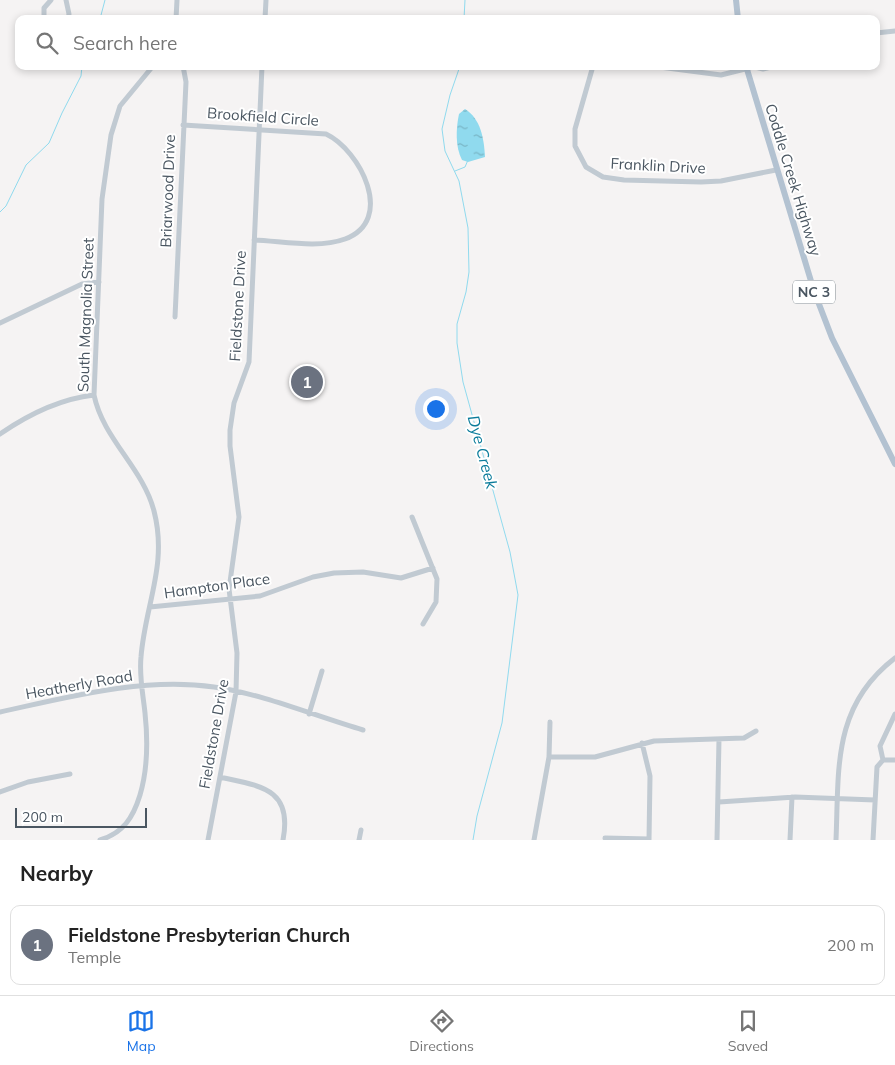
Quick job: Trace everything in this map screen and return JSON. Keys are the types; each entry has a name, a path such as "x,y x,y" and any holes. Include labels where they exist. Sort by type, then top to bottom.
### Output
{"main road":[{"path":"736,0 738,15"},
{"name":"Coddle Creek Highway","path":"747,70 814,291 832,338 895,464"}],"street":[{"path":"44,15 44,8 51,0"},
{"path":"66,0 69,15"},
{"path":"176,15 178,0"},
{"path":"265,15 266,0"},
{"path":"880,32 895,31"},
{"name":"South Magnolia Street","path":"100,840 113,836 130,819 135,812 146,776 147,735 140,686 142,640 159,563 159,533 154,511 138,476 102,420 94,395 102,199 113,123 120,106 150,70"},
{"name":"Briarwood Drive","path":"175,317 186,82 184,70"},
{"name":"Fieldstone Drive","path":"208,840 236,692 237,653 230,599 231,572 239,517 230,446 230,430 234,404 249,362 262,70"},
{"name":"Franklin Drive","path":"592,70 575,129 575,146 586,167 593,171 603,176 624,180 701,182 721,181 776,170"},
{"path":"683,70 721,75 739,70"},
{"name":"Brookfield Circle","path":"184,125 318,132 334,138 342,144 364,176 371,204 369,217 363,227 354,235 343,240 320,243 254,240"},
{"path":"0,323 82,284 99,282"},
{"path":"0,434 40,410 78,396 94,395"},
{"path":"412,517 433,568 437,585 436,602 423,624"},
{"name":"Hampton Place","path":"150,608 260,596 313,577 334,573 363,572 400,578 433,568"},
{"path":"836,840 840,746 848,719 864,688 878,672 895,658"},
{"path":"309,714 322,671"},
{"name":"Heatherly Road","path":"0,712 95,692 140,686 212,687 236,692 363,730"},
{"path":"874,840 877,768 883,760 880,746 895,714"},
{"path":"534,840 548,757 550,722"},
{"path":"548,757 595,757 642,743 744,738 756,732"},
{"path":"717,840 718,739"},
{"path":"605,838 649,839 649,771 642,743"},
{"path":"883,760 895,760"},
{"path":"0,792 28,782 70,774"},
{"path":"220,777 258,786 268,790 277,797 286,817 283,840"},
{"path":"790,840 792,797"},
{"path":"718,802 792,797 875,800"},
{"path":"359,840 361,830"}],"water":[{"path":"465,109 475,118 481,130 485,157 468,162 462,160 458,149 457,137 459,114"}],"waterway":[{"path":"101,15 105,0"},
{"name":"Dye Creek","path":"464,15 465,0"},
{"path":"0,212 6,206 26,165 49,143 81,76 82,70"},
{"name":"Dye Creek","path":"459,70 450,95 442,129 445,151 459,181 468,228 469,272 466,292 457,324 457,343 463,382 510,552 518,595 502,723 477,816 473,840"},
{"path":"455,171 465,167 468,160"}],"place":[{"name":"Fieldstone Presbyterian Church","path":"307,382"}]}
